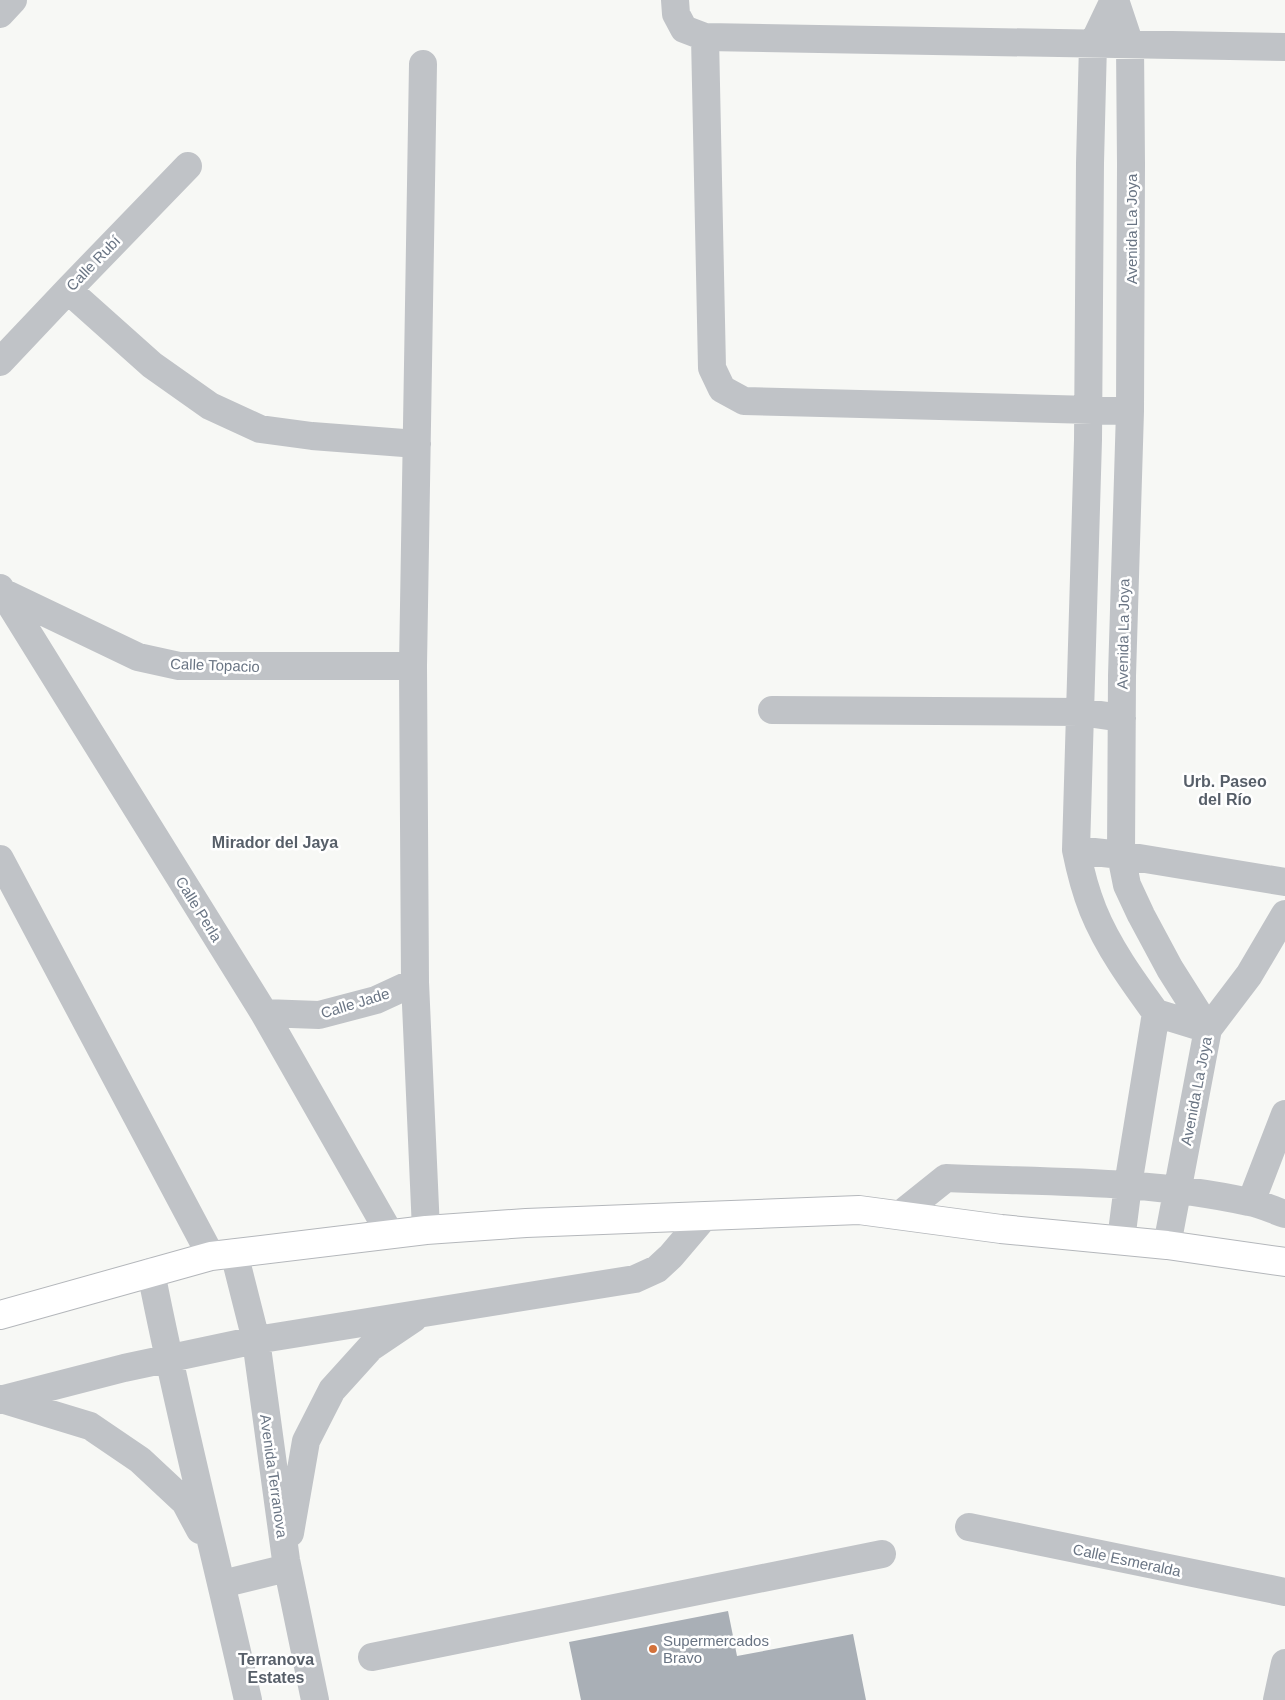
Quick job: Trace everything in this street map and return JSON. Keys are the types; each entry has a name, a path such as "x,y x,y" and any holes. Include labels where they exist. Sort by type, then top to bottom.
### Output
{"main road":[{"path":"0,1315 151,1272 223,1254 426,1230 705,1216 859,1210 901,1214 1002,1229 1167,1245 1285,1262"}],"street":[{"path":"0,14 13,0"},
{"path":"675,0 676,14 684,29 705,37 1285,47"},
{"name":"Avenida La Joya","path":"1114,0 1093,44 1088,411 1076,850 1082,878 1093,910 1124,969 1156,1013"},
{"name":"Avenida La Joya","path":"1114,0 1130,45 1132,164 1130,410 1124,558 1121,855 1127,885 1141,915 1170,969 1208,1029 1167,1245"},
{"path":"705,37 712,368 722,389 744,401 1088,411 1130,410"},
{"path":"423,64 413,666 415,982 426,1230"},
{"name":"Calle Rubí","path":"0,362 188,166"},
{"path":"68,290 152,365 210,406 260,429 312,436 417,444"},
{"name":"Calle Topacio","path":"1,590 138,657 179,666 413,666"},
{"name":"Calle Perla","path":"1,590 264,1013 390,1234"},
{"path":"772,710 1080,712 1122,718"},
{"path":"1076,850 1121,855 1285,882"},
{"name":"Avenida Terranova","path":"0,859 223,1254 256,1340 286,1564 315,1700"},
{"path":"1121,1240 1156,1013 1208,1029 1249,975 1285,914"},
{"name":"Calle Jade","path":"264,1013 319,1015 376,1000 415,982"},
{"path":"1251,1202 1285,1114"},
{"path":"901,1214 946,1178 1128,1185 1177,1190 1251,1202 1285,1214"},
{"path":"1,1400 124,1368 256,1340 635,1279 657,1269 671,1256 705,1216"},
{"path":"151,1272 168,1360 248,1700"},
{"path":"222,1584 286,1564 306,1441 332,1390 370,1348 420,1315"},
{"path":"1,1400 90,1426 140,1460 185,1502 214,1557"},
{"name":"Calle Esmeralda","path":"969,1527 1285,1592"},
{"path":"372,1658 882,1554"},
{"path":"1277,1700 1285,1663"}],"building":[{"name":"Supermercados Bravo","path":"728,1611 737,1656 853,1634 866,1700 581,1700 569,1642"}],"place":[{"name":"Supermercados Bravo","path":"653,1649"}],"district":[{"name":"Urb. Paseo del Río","path":"1225,790"},
{"name":"Mirador del Jaya","path":"275,842"},
{"name":"Terranova Estates","path":"276,1668"}]}
